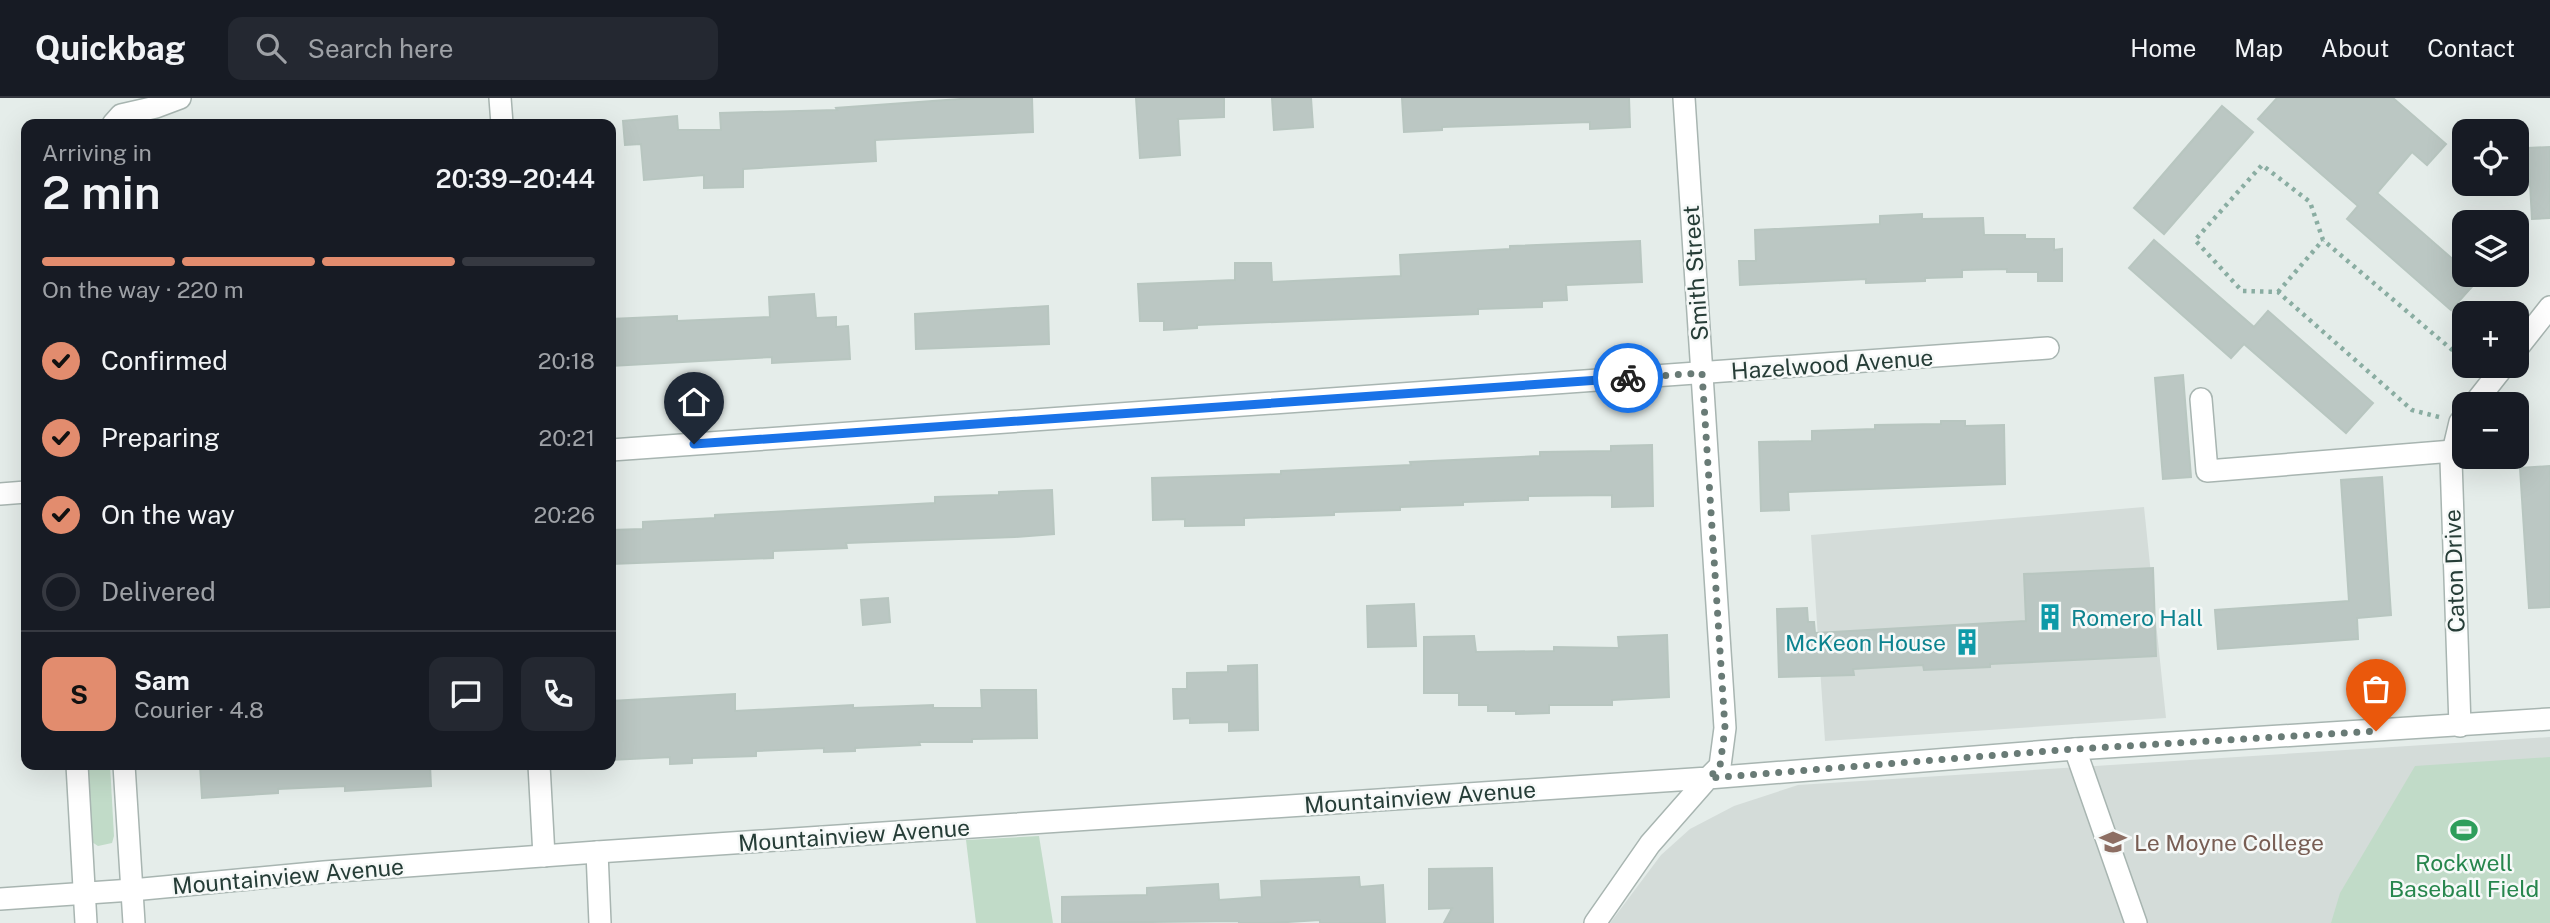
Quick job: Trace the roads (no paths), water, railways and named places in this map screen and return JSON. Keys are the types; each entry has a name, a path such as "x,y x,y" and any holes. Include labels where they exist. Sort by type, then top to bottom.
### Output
{"street":[{"path":"117,119 121,115 151,116 180,98"},
{"path":"500,98 502,119"},
{"name":"Smith Street","path":"1595,923 1650,844 1720,766 1725,728 1684,98"},
{"path":"2529,334 2550,307"},
{"name":"Hazelwood Avenue","path":"616,450 2048,348"},
{"path":"2483,392 2495,378"},
{"path":"2201,399 2207,471 2452,451"},
{"name":"Caton Drive","path":"2452,456 2460,726"},
{"path":"0,494 21,492"},
{"name":"Mountainview Avenue","path":"0,900 597,852 1709,778 2075,749 2550,719"},
{"path":"2075,749 2136,923"},
{"path":"77,770 86,923"},
{"path":"124,770 134,923"},
{"path":"539,770 544,856"},
{"path":"597,852 600,923"}],"place":[{"name":"Romero Hall","path":"2050,617"},
{"name":"McKeon House","path":"1967,642"},
{"name":"Rockwell Baseball Field","path":"2464,830"},
{"name":"Le Moyne College","path":"2113,842"}]}
